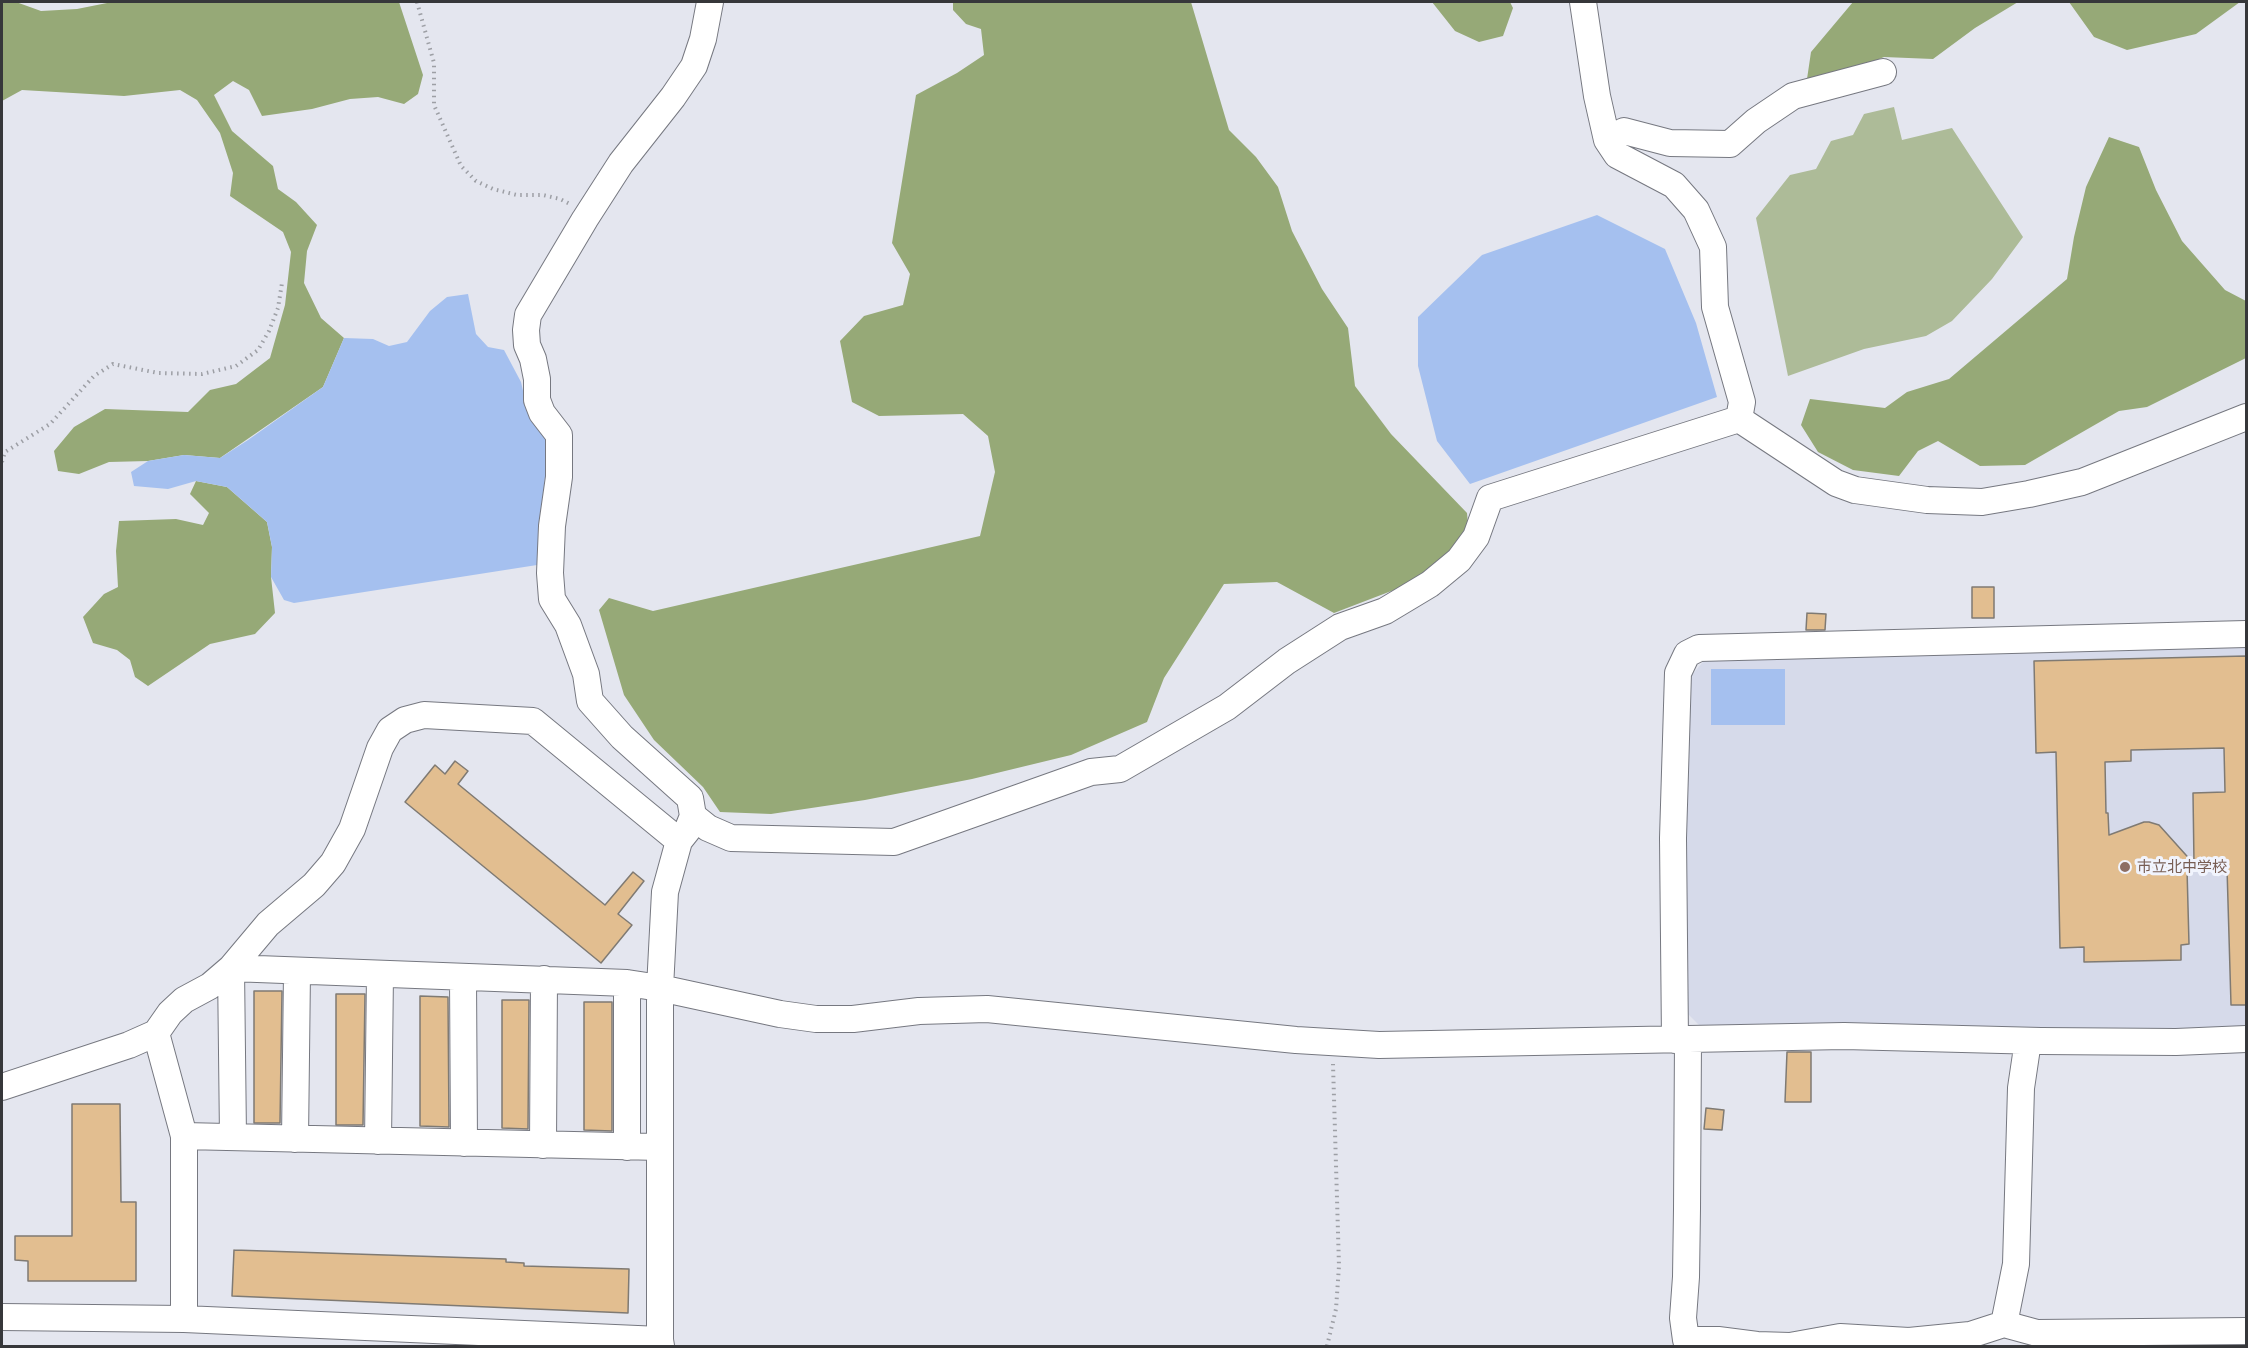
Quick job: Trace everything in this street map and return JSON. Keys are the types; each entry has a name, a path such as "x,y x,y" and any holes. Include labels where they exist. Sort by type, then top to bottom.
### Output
{"street":[{"path":"2,1317 184,1319 661,1343 660,988 664,892 680,841 693,816 690,798 622,737 590,701 586,674 568,625 552,599 550,561 559,477 559,435 542,413 537,400 537,379 533,359 527,345 526,330 528,315 585,219 621,164 694,66 703,39 710,2"},
{"path":"1583,2 1597,96 1607,140 1617,155 1674,185 1696,210 1713,247 1715,307 1742,402 1739,419"},
{"path":"1607,140 1624,130 1670,143 1730,144 1756,121 1793,96 1883,72"},
{"path":"1739,419 1836,483 1855,489 1927,501 1982,502 2082,482 2247,417"},
{"path":"693,816 708,828 731,838 894,842 1091,772 1120,769 1227,707 1287,661 1340,627 1385,611 1430,584 1459,560 1476,537 1490,498 1739,419"},
{"path":"2247,634 1699,648 1687,654 1678,674 1673,837 1687,1221 1683,1318 1686,1340 1718,1340 1790,1346 1840,1337 1909,1341 1970,1335 2004,1324 2037,1333 2247,1331"},
{"path":"2,1086 129,1045 156,1033 170,1013 184,1000 210,986 231,968 268,924 314,885 333,863 352,830 380,748 390,730 405,720 424,715 533,721 680,841"},
{"path":"231,968 627,983 780,1014 816,1019 853,1019 919,1011 987,1009 1379,1046 1844,1036 2028,1041 2176,1042 2247,1039"},
{"path":"231,968 233,1137"},
{"path":"295,1139 297,972"},
{"path":"378,1141 380,974"},
{"path":"463,978 464,1143"},
{"path":"543,1144 544,979"},
{"path":"627,983 627,1146"},
{"path":"156,1033 184,1136 184,1319"},
{"path":"2004,1324 2016,1264 2021,1089 2028,1041"},
{"path":"184,1136 660,1147"}],"path":[{"path":"417,2 434,63 434,105 461,166 476,181 493,189 517,195 543,195 560,199 573,207 585,219"},
{"path":"2,462 3,450 50,424 94,376 113,364 158,373 202,374 236,366 258,350 269,331 278,308 282,283"},
{"path":"1327,1347 1336,1309 1339,1266 1333,1042"}],"shaded area":[{"path":"2246,641 2246,1029 1701,1027 1687,1013 1680,812 1692,675 1712,651"}],"green space":[{"path":"2,2 16,2 41,11 77,9 112,2 399,2 423,75 418,94 404,104 378,97 350,99 312,109 262,116 249,90 233,81 214,95 232,131 273,166 278,189 296,202 317,225 307,251 304,283 321,318 344,338 323,387 220,458 184,455 148,461 109,462 79,474 58,471 54,451 74,427 105,409 188,412 210,390 236,384 270,358 285,305 291,252 283,232 230,196 233,173 220,133 197,100 180,90 124,96 22,90 2,101"},
{"path":"953,2 1191,2 1229,130 1256,157 1278,187 1292,231 1322,289 1348,328 1355,386 1391,434 1467,513 1469,535 1452,562 1407,585 1334,613 1277,582 1224,584 1164,678 1147,722 1071,755 972,779 865,800 771,814 720,812 703,787 654,740 624,695 599,610 609,598 653,611 980,536 995,472 988,436 963,414 879,416 852,402 840,341 864,316 903,305 910,274 892,243 916,95 957,73 984,55 981,29 966,24 953,10"},
{"path":"1432,2 1510,2 1513,8 1503,36 1479,42 1455,31"},
{"path":"1853,2 2018,2 1975,28 1933,59 1884,57 1828,80 1807,79 1811,52"},
{"path":"2069,2 2240,2 2196,34 2127,50 2094,37"},
{"path":"1894,107 1902,140 1952,128 2023,237 1992,279 1952,321 1926,336 1864,349 1788,376 1756,218 1790,175 1816,169 1831,141 1853,135 1864,114"},
{"path":"2109,137 2139,147 2156,190 2182,241 2225,290 2246,301 2246,358 2147,407 2119,411 2025,465 1980,466 1938,441 1918,451 1899,476 1853,470 1818,452 1801,425 1810,399 1885,408 1907,392 1949,379 2067,279 2086,187"},
{"path":"196,481 227,487 267,522 272,547 271,577 275,613 255,634 210,644 148,686 135,677 130,660 117,650 93,643 83,617 104,594 118,587 116,551 119,521 176,519 203,525 209,513 190,494"}],"water":[{"path":"1597,215 1665,249 1696,323 1717,397 1470,484 1437,441 1418,366 1418,317 1482,255"},
{"path":"468,294 476,334 488,347 504,350 521,382 528,413 546,439 546,466 537,565 294,603 284,600 271,577 272,547 267,522 227,487 196,481 168,489 134,486 131,472 148,461 184,455 220,458 248,440 323,387 344,338 373,339 389,346 407,342 430,311 447,297"},
{"path":"1711,669 1785,669 1785,725 1711,725"}],"building":[{"path":"1972,587 1994,587 1994,618 1972,618"},
{"path":"1807,613 1826,614 1825,630 1806,630"},
{"path":"2246,656 2247,1005 2231,1005 2227,868 2187,869 2189,944 2181,945 2181,960 2084,962 2084,947 2060,948 2056,752 2036,753 2034,661","holes":["2224,748 2225,792 2193,793 2194,864 2159,825 2144,822 2109,835 2105,762 2131,761 2131,750"]},
{"path":"455,761 468,771 458,784 605,905 633,872 644,881 618,914 632,925 601,963 405,802 435,765 445,774"},
{"path":"254,991 282,991 280,1123 254,1123"},
{"path":"336,994 365,994 363,1125 336,1125"},
{"path":"420,996 448,997 449,1127 420,1126"},
{"path":"502,1000 529,1000 528,1129 502,1128"},
{"path":"584,1002 612,1002 612,1131 584,1130"},
{"path":"1787,1052 1811,1052 1811,1102 1785,1102"},
{"path":"72,1104 120,1104 121,1202 136,1202 136,1281 28,1281 28,1261 15,1260 15,1236 72,1236"},
{"path":"1706,1108 1724,1110 1722,1130 1704,1129"},
{"path":"234,1250 506,1259 506,1262 524,1263 524,1266 629,1269 628,1313 232,1296"}],"place":[{"name":"市立北中学校","path":"2125,867"}]}
